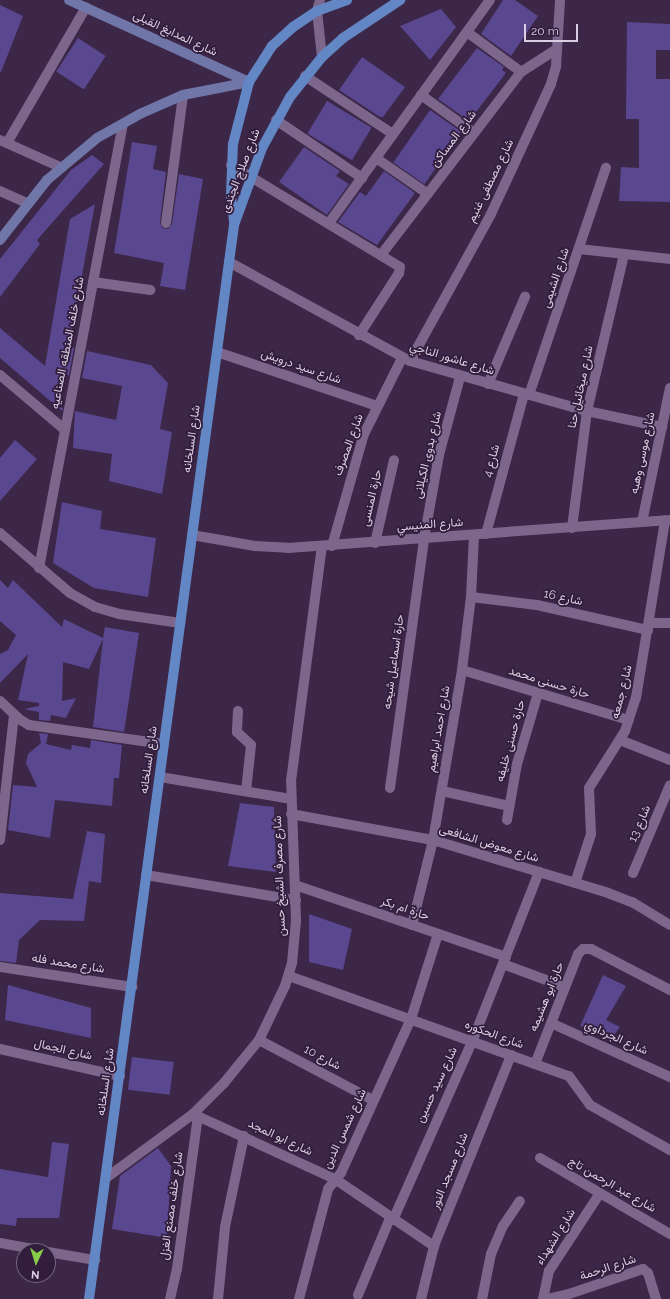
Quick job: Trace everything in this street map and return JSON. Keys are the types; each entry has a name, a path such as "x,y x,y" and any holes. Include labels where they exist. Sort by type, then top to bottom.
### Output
{"main road":[{"name":"شارع صلاح الجندى","path":"234,225 231,165 237,123 249,82 272,46 293,27 317,12 347,0"},
{"name":"شارع صلاح الجندى","path":"234,225 252,176 276,120 306,76 322,57 366,20 400,0"},
{"name":"شارع السلخانه","path":"89,1299 234,225"}],"street":[{"name":"شارع المدابغ القبلى","path":"69,0 249,82"},
{"path":"320,0 317,12 322,57"},
{"path":"329,223 490,0"},
{"name":"شارع مصطفى غنيم","path":"406,360 494,207 551,84 557,49 560,0"},
{"path":"60,166 4,141 86,7"},
{"path":"467,32 521,72"},
{"name":"شارع المساكن","path":"381,255 521,72 557,49"},
{"path":"306,76 393,134"},
{"path":"0,240 27,203 60,166 97,138 183,96 249,82"},
{"path":"421,95 474,134"},
{"path":"166,223 183,96"},
{"path":"276,120 362,178"},
{"name":"شارع خلف المنطقه الصناعيه","path":"39,568 123,124"},
{"path":"376,158 428,194"},
{"path":"231,165 252,176 398,265 400,271 359,335"},
{"name":"شارع الشيمى","path":"527,394 579,249 606,168"},
{"path":"0,191 27,203"},
{"path":"579,249 670,259"},
{"name":"شارع ميخائيل حنا","path":"572,528 587,411 624,254"},
{"name":"شارع عاشور الناجي","path":"229,262 406,360 460,377 587,411 662,427"},
{"path":"93,282 150,290"},
{"path":"488,384 524,297"},
{"name":"شارع سيد درويش","path":"217,352 377,406"},
{"name":"شارع المصرف","path":"327,546 354,465 377,406 406,360"},
{"path":"0,375 65,430"},
{"name":"شارع بدوى الكيلانى","path":"424,539 438,454 460,377"},
{"name":"شارع موسى وهبه","path":"642,522 670,388"},
{"name":"شارع 4","path":"486,534 527,394"},
{"name":"حارة المنسى","path":"375,543 394,460"},
{"name":"شارع المنيسي","path":"192,536 254,546 327,546 668,520"},
{"name":"شارع جمعه","path":"575,883 591,834 589,788 620,740 629,720 649,627 668,520"},
{"path":"0,533 70,593 95,607 119,614 180,623"},
{"name":"شارع احمد ابراهيم","path":"412,925 433,840 462,670 471,597 474,535"},
{"name":"حارة اسماعيل شيحه","path":"390,788 424,539"},
{"name":"شارع مصرف الشيخ حسن","path":"106,1178 195,1115 224,1083 259,1040 278,1005 289,976 295,942 296,900 291,814 292,764 327,546"},
{"name":"شارع 16","path":"471,597 537,605 649,627 670,623"},
{"name":"حارة حسنى محمد","path":"462,670 629,720"},
{"name":"حارة حسنى خليفه","path":"507,820 516,764 538,693"},
{"path":"0,701 14,715 29,725 164,744"},
{"path":"238,711 237,732 251,745 246,791"},
{"path":"0,840 14,715"},
{"path":"620,740 670,760"},
{"path":"160,777 291,798"},
{"name":"شارع 13","path":"633,873 670,785"},
{"path":"442,791 509,806"},
{"name":"شارع معوض الشافعى","path":"291,814 433,840 632,902 670,925"},
{"name":"شارع سيد حسين","path":"358,1295 472,1042 539,872"},
{"path":"146,875 296,900"},
{"name":"حارة ام بكر","path":"295,885 438,934 565,987"},
{"name":"شارع شمس الدين","path":"299,1299 328,1189 335,1179 341,1174 373,1100 411,1019 438,934"},
{"name":"حارة ابو هشيمه","path":"535,1064 580,951 591,949 670,989"},
{"name":"شارع محمد فله","path":"0,967 132,987"},
{"name":"شارع الحكوره","path":"289,976 511,1055 571,1078 590,1105 670,1150"},
{"name":"شارع الجرداوي","path":"551,1023 670,1077"},
{"name":"شارع 10","path":"259,1040 373,1100"},
{"name":"شارع الجمال","path":"0,1049 120,1076"},
{"name":"شارع مسجد النور","path":"421,1299 434,1246 511,1055"},
{"name":"شارع ابو المجد","path":"195,1115 244,1136 335,1179 434,1246"},
{"name":"شارع خلف مصنع الغزل","path":"170,1299 177,1269 195,1115"},
{"path":"218,1299 225,1227 244,1136"},
{"name":"شارع عبد الرحمن تاج","path":"540,1158 670,1234"},
{"name":"شارع الشهداء","path":"543,1299 549,1271 600,1193"},
{"path":"482,1299 491,1254 503,1226 520,1201"},
{"path":"0,1243 16,1246"},
{"path":"56,1253 95,1260"},
{"name":"شارع الرحمة","path":"547,1299 569,1294 643,1269 648,1273 656,1299"}],"building":[{"path":"503,0 515,0 538,16 511,56 481,34"},
{"path":"0,5 23,16 1,72 0,72"},
{"path":"441,9 456,27 430,60 400,26"},
{"path":"627,22 670,24 670,50 656,50 656,79 670,79 670,202 619,201 621,167 639,168 639,119 626,119"},
{"path":"78,38 106,56 84,90 56,72"},
{"path":"477,48 504,67 502,70 506,73 469,121 438,99"},
{"path":"362,57 405,87 383,117 380,117 339,90"},
{"path":"327,101 372,128 352,160 307,134"},
{"path":"430,110 461,132 424,184 393,162"},
{"path":"132,142 157,146 153,169 166,172 160,222 162,228 168,229 172,224 179,174 203,179 185,290 160,286 164,263 114,253"},
{"path":"304,147 340,171 336,176 349,184 327,215 279,182"},
{"path":"92,155 104,164 37,240 40,244 0,297 0,259 71,170"},
{"path":"384,171 415,193 377,245 338,222 360,192 366,196"},
{"path":"95,204 69,347 74,348 69,375 64,374 58,407 63,408 62,411 0,358 0,328 45,366 70,219"},
{"path":"87,351 151,365 168,383 160,429 172,432 162,494 109,481 112,454 73,448 75,411 116,420 122,386 82,378"},
{"path":"15,440 37,459 0,501 0,458"},
{"path":"62,502 102,511 100,529 156,538 148,597 94,588 53,563"},
{"path":"0,580 8,588 13,580 62,627 64,619 103,638 105,627 139,633 124,732 93,727 103,639 89,669 63,662 62,701 76,698 66,718 51,715 50,721 39,720 39,712 24,709 39,706 39,703 18,700 28,654 0,683 0,654 8,650 16,635 0,621"},
{"path":"39,733 48,734 46,744 71,750 72,745 90,748 91,740 122,745 119,778 114,778 112,806 55,800 50,838 8,830 13,785 37,787 26,763 28,754 41,743"},
{"path":"240,803 274,807 276,872 228,866"},
{"path":"87,831 105,834 101,883 89,881 84,921 40,920 19,940 16,963 0,961 0,893 73,899"},
{"path":"309,914 352,929 343,970 309,962"},
{"path":"603,975 626,986 606,1020 620,1027 610,1040 580,1026"},
{"path":"8,985 91,1008 91,1038 5,1020"},
{"path":"132,1057 174,1062 170,1095 128,1090"},
{"path":"52,1142 69,1144 59,1218 17,1218 16,1226 0,1224 0,1169 48,1177"},
{"path":"158,1148 171,1166 167,1238 112,1229 120,1176"}]}
